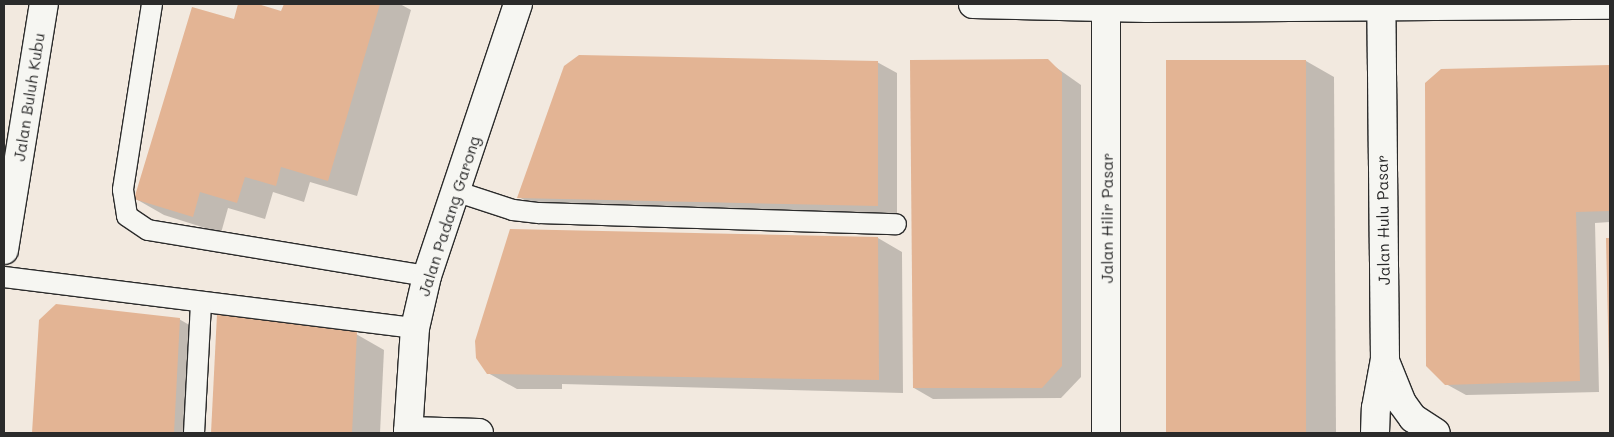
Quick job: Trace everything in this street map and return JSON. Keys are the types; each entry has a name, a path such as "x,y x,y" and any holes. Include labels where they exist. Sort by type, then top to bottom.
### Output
{"street":[{"name":"Jalan Buluh Kubu","path":"4,250 44,4"},
{"name":"Jalan Padang Garong","path":"408,432 415,328 427,276 518,4"},
{"path":"973,4 1106,6 1610,4"},
{"name":"Jalan Hilir Pasar","path":"1106,6 1106,433"},
{"name":"Jalan Hulu Pasar","path":"1375,433 1376,408 1385,359 1382,6"},
{"path":"1385,359 1402,403 1414,418 1436,433"},
{"path":"408,432 479,433"}],"lane":[{"path":"152,4 123,190 128,216 148,230 427,276"},
{"path":"455,191 513,210 539,213 896,224"},
{"path":"4,277 415,328"},
{"path":"194,433 201,302"}],"building":[{"path":"238,4 258,4 281,11 284,4 380,4 328,181 281,167 276,186 245,177 237,203 200,192 193,217 134,199 192,7 234,19"},
{"path":"579,55 878,61 878,206 517,198 564,66"},
{"path":"1048,59 1062,73 1062,366 1042,388 913,388 910,60"},
{"path":"1166,60 1306,60 1306,433 1166,433"},
{"path":"1610,65 1610,211 1576,212 1580,381 1445,385 1426,366 1425,83 1441,69"},
{"path":"510,229 878,237 879,380 487,374 476,358 475,341"},
{"path":"1606,238 1610,238 1610,370 1609,370"},
{"path":"56,304 180,318 174,433 32,433 39,320"},
{"path":"217,314 357,332 352,433 211,433"}]}
